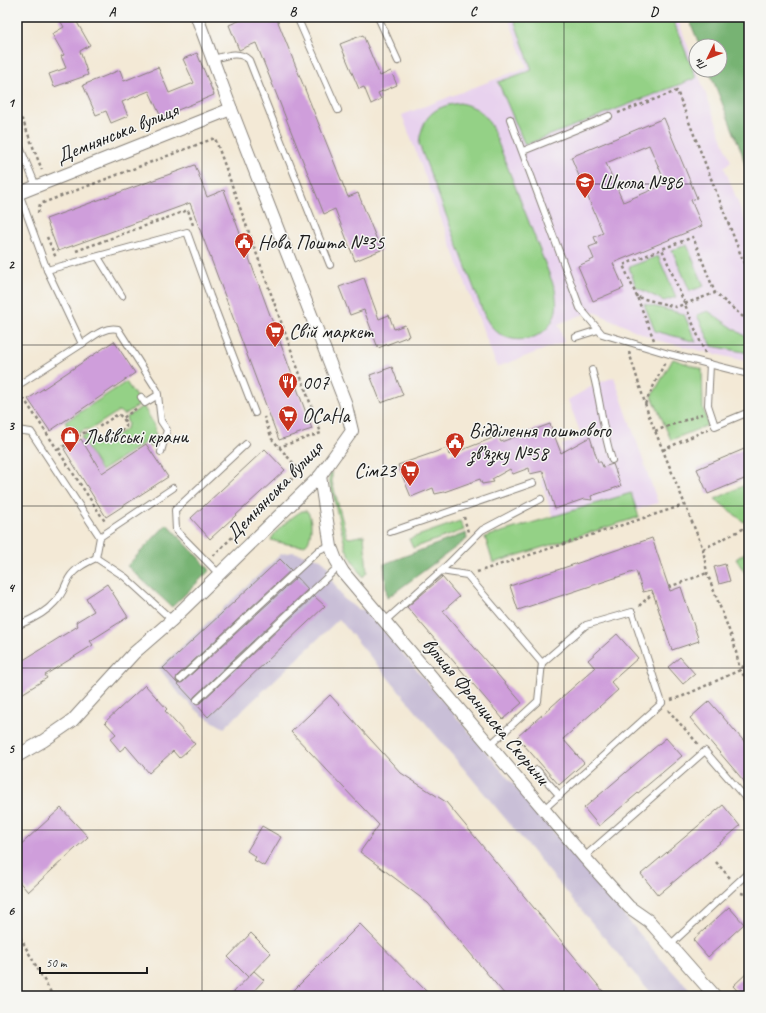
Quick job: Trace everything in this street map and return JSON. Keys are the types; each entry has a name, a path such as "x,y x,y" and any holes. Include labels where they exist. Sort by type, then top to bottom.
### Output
{"street":[{"name":"Демнянська вулиця","path":"17,756 43,741 72,721 134,654 172,620 320,476 352,431 347,409 197,17"},
{"name":"Демнянська вулиця","path":"18,193 231,109"},
{"name":"вулиця Франциска Скорини","path":"320,476 331,545 339,566 584,857 629,907 649,921 671,944 715,996"}],"lane":[{"path":"297,17 338,110"},
{"path":"378,17 398,61"},
{"path":"213,60 223,56 238,54 247,58 250,63 330,265"},
{"path":"523,151 609,116"},
{"path":"510,119 580,308 598,330 602,334 669,354 749,374"},
{"path":"17,140 41,184"},
{"path":"18,193 47,270 82,344"},
{"path":"47,270 187,232 255,413"},
{"path":"98,257 122,296"},
{"path":"17,387 106,329 113,328 118,330 157,390 161,421 167,430 161,452"},
{"path":"576,337 598,330"},
{"path":"710,364 708,406 715,426 749,412"},
{"path":"592,370 596,384 605,442 612,460"},
{"path":"140,397 145,404 158,395"},
{"path":"17,430 31,432 100,537 96,558"},
{"path":"219,574 176,530 175,510 246,444"},
{"path":"390,532 533,483"},
{"path":"100,537 173,488"},
{"path":"385,621 442,570 482,530 540,499"},
{"path":"180,679 319,550 331,545"},
{"path":"96,558 125,577 172,620"},
{"path":"17,623 22,624 28,621 52,605 65,589 69,577 80,565 96,558"},
{"path":"197,700 339,566"},
{"path":"442,570 467,575 542,663"},
{"path":"490,745 538,701 542,663 586,624 632,612 662,703 544,809"},
{"path":"584,857 705,751 749,802"},
{"path":"537,770 560,796"},
{"path":"671,944 749,872"}],"path":[{"path":"609,116 677,91 749,276"},
{"path":"17,114 23,121 41,184 53,199"},
{"path":"659,351 623,265 693,237 715,292 749,322"},
{"path":"662,249 710,364"},
{"path":"637,297 676,307 715,292"},
{"path":"626,341 645,405 703,549 707,573 734,644 740,670 749,683"},
{"path":"645,405 669,354"},
{"path":"17,387 110,530"},
{"path":"123,418 145,404"},
{"path":"655,431 710,411"},
{"path":"58,450 83,433 93,431 118,414 126,423 126,427 105,441 99,440 93,431"},
{"path":"663,450 715,426"},
{"path":"207,562 300,471"},
{"path":"467,575 684,505"},
{"path":"703,549 749,526"},
{"path":"669,588 707,573"},
{"path":"632,612 653,593"},
{"path":"705,751 662,703 683,696 740,670 749,660"},
{"path":"716,862 736,884"},
{"path":"17,932 53,996"}],"shaded area":[{"name":"Школа №86","path":"508,17 677,17 688,47 688,78 700,78 731,162 724,167 749,230 749,362 656,340 592,311 558,324 564,342 497,367 402,115 527,67"},
{"path":"614,377 658,503 558,534 541,480 559,458 563,456 562,445 582,437 568,400 596,384"},
{"path":"293,552 321,559 329,568 331,579 343,598 357,609 366,610 655,952 695,996 653,996 339,619 224,728 202,715 181,696 159,668 281,554"}],"green space":[{"path":"513,17 672,17 688,58 688,78 696,78 525,145 498,82 532,70"},
{"path":"688,17 749,17 749,181 742,153 712,78 728,78 728,38 697,38"},
{"path":"460,103 479,111 492,127 555,289 556,308 551,323 545,331 528,339 518,340 508,338 500,334 491,326 485,317 419,144 423,127 430,114 443,107"},
{"path":"687,245 704,286 690,291 672,250"},
{"path":"658,256 676,297 664,301 636,287 629,267"},
{"path":"644,304 684,314 696,342 655,331"},
{"path":"708,311 749,339 749,353 712,346 697,315"},
{"path":"673,359 702,369 703,408 708,425 671,440 652,396"},
{"path":"126,382 141,404 124,415 119,411 91,429 84,430 74,436 65,422"},
{"path":"143,406 152,421 155,431 154,442 151,448 146,442 101,471 81,437 92,433 99,441 103,441 114,437 127,428 128,424 126,418"},
{"path":"332,472 332,482 347,537 350,538 364,535 367,572 363,577 346,549 329,479 330,473"},
{"path":"749,483 749,519 744,522 715,499"},
{"path":"631,493 639,517 493,563 485,537"},
{"path":"302,511 307,511 311,522 310,537 306,544 294,545 271,540 280,528"},
{"path":"460,521 464,530 413,548 409,539"},
{"path":"167,524 210,570 172,607 127,566"},
{"path":"466,533 467,539 387,598 384,564"},
{"path":"749,550 749,576 747,576 736,559"}],"building":[{"path":"58,17 74,17 90,45 80,51 88,75 54,87 49,74 66,68 61,56 64,55 52,34 64,27"},
{"path":"248,17 276,17 348,197 358,193 381,250 355,261 335,209 324,214 256,43 239,50 229,25"},
{"path":"363,35 380,76 391,71 397,85 378,93 381,99 371,104 364,87 359,89 340,44"},
{"path":"197,53 214,95 161,117 149,91 122,102 128,116 111,123 106,111 96,115 83,85 120,70 124,81 158,67 169,93 194,83 183,59"},
{"path":"664,118 697,198 691,200 702,226 613,263 624,288 593,301 578,266 594,259 589,247 597,244 594,237 603,233 571,157","holes":["649,145 666,184 623,202 606,163"]},
{"path":"195,165 207,197 224,190 312,429 279,440 190,203 58,251 46,219"},
{"path":"364,278 379,319 389,315 394,329 405,325 409,336 378,348 364,310 350,315 339,287"},
{"path":"114,341 135,373 50,431 28,399"},
{"path":"392,367 403,395 381,403 370,375"},
{"path":"550,424 561,453 590,437 598,462 601,462 603,467 613,464 621,486 591,496 592,500 584,499 555,509 543,471 530,474 529,468 513,474 510,469 492,479 494,482 482,484 480,479 444,492 435,494 433,488 411,497 398,465 447,448 449,455 498,436 501,442"},
{"path":"81,439 102,473 146,444 168,477 106,517 64,449"},
{"path":"749,447 749,477 708,494 697,469"},
{"path":"265,449 285,470 210,539 191,518"},
{"path":"652,538 670,591 681,587 699,641 672,650 652,590 643,592 636,571 518,610 510,586"},
{"path":"280,559 291,570 177,676 177,682 183,682 297,577 308,589 194,697 193,700 163,668"},
{"path":"725,564 730,581 719,584 714,567"},
{"path":"442,577 459,597 443,611 522,703 503,719 407,607"},
{"path":"107,584 128,617 90,641 93,645 45,675 47,678 17,697 17,664 78,626 76,622 94,611 86,598"},
{"path":"314,596 325,606 208,717 196,704 200,703"},
{"path":"617,634 638,658 611,682 618,690 563,739 584,763 559,785 517,737 595,668 588,660"},
{"path":"680,657 695,674 683,684 668,667"},
{"path":"145,685 167,709 165,711 195,744 179,758 173,751 149,773 126,746 120,751 110,739 116,734 105,722"},
{"path":"330,695 401,773 446,802 607,996 506,996 428,903 360,852 379,825 291,732"},
{"path":"709,701 749,747 749,787 690,718"},
{"path":"666,738 682,756 599,826 584,808"},
{"path":"723,805 740,826 658,895 641,874"},
{"path":"61,808 88,837 28,892 17,879 17,848"},
{"path":"262,826 281,837 264,866 254,860 256,857 247,851"},
{"path":"729,907 744,924 708,957 693,940"},
{"path":"360,924 431,996 288,996"},
{"path":"251,933 271,953 248,977 228,957"},
{"path":"254,971 264,980 249,996 230,996"},
{"path":"749,971 749,996 742,996 733,986"}],"place":[{"name":"Школа №86","path":"585,199"},
{"name":"Нова Пошта №35","path":"244,259"},
{"name":"Свій маркет","path":"275,348"},
{"name":"007","path":"288,399"},
{"name":"ОСаНа","path":"288,432"},
{"name":"Львівські крани","path":"70,453"},
{"name":"Відділення поштового зв’язку №58","path":"455,459"},
{"name":"Сім23","path":"410,487"}]}
